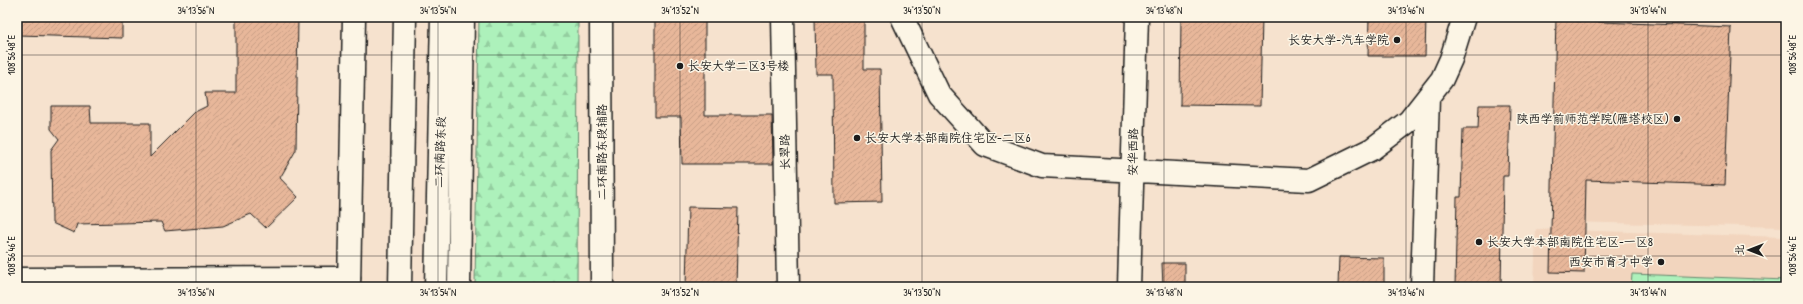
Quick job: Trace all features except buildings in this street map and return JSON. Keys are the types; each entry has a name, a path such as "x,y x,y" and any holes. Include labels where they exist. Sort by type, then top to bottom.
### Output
{"main road":[{"path":"24,281 349,282 354,17"},
{"path":"400,287 405,17"},
{"name":"二环南路东段","path":"436,287 442,17"},
{"path":"459,287 463,17"},
{"name":"二环南路东段辅路","path":"601,17 602,287"},
{"name":"长翠路","path":"783,17 788,287"},
{"path":"902,17 939,94 986,145 1042,166 1133,172 1309,180 1372,149 1410,121 1442,79 1451,59 1464,17"},
{"name":"安华西路","path":"1129,287 1136,17"},
{"path":"1422,287 1428,97"}],"shaded area":[{"name":"陕西学前师范学院(雁塔校区)","path":"1572,17 1786,17 1786,227 1565,222"},
{"name":"西安市育才中学","path":"1536,229 1786,237 1786,287 1534,287"}],"green space":[{"path":"479,17 578,17 577,287 475,287"},
{"path":"1632,274 1786,280 1786,287 1631,287"}],"place":[{"name":"长安大学-汽车学院","path":"1397,40"},
{"name":"长安大学二区3号楼","path":"680,66"},
{"name":"陕西学前师范学院(雁塔校区)","path":"1677,119"},
{"name":"长安大学本部南院住宅区-二区6","path":"857,138"},
{"name":"长安大学本部南院住宅区-一区8","path":"1479,242"},
{"name":"西安市育才中学","path":"1661,262"}]}
